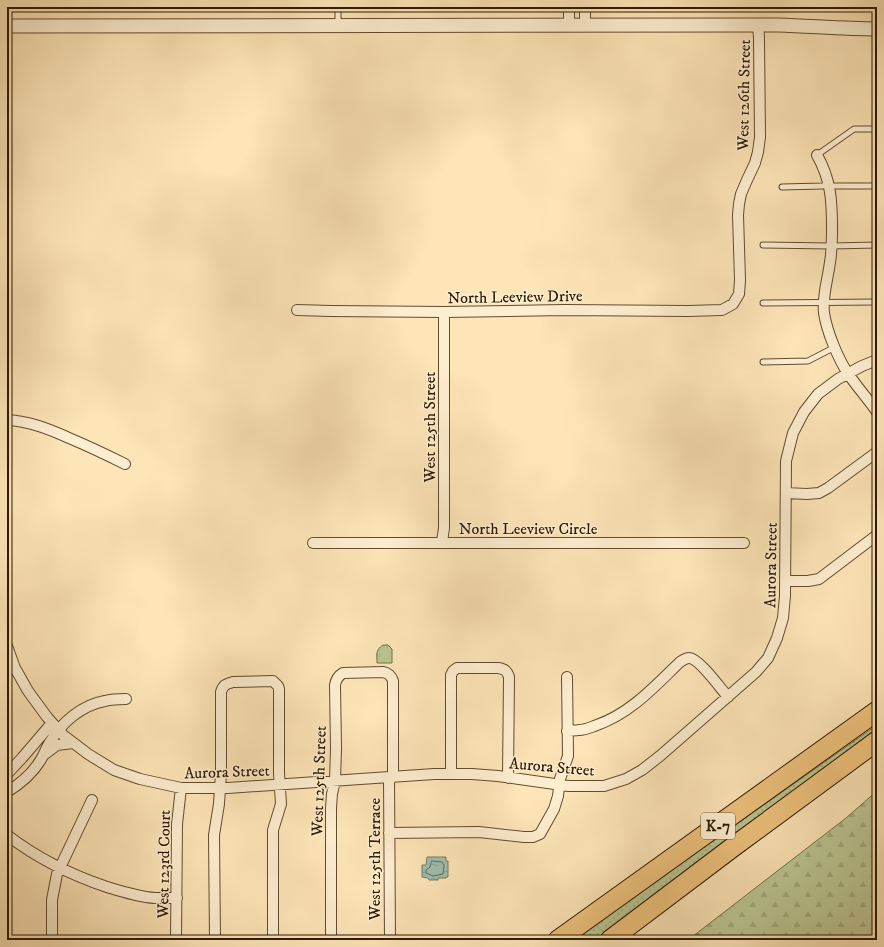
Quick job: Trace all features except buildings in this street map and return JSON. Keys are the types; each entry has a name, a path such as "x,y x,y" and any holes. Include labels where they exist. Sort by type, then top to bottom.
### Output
{"highway":[{"name":"K-7","path":"558,940 877,711"},
{"name":"K-7","path":"610,940 726,852 877,741"}],"street":[{"path":"568,25 569,7"},
{"path":"585,7 585,25"},
{"path":"7,26 758,25 877,29"},
{"name":"West 126th Street","path":"733,304 739,294 740,280 739,204 741,194 755,163 760,137 758,25"},
{"path":"817,155 823,166 829,185 832,206 830,262 826,281 824,312 828,329 848,374 877,412"},
{"name":"North Leeview Drive","path":"297,310 331,312 564,310 688,311 722,310 733,304"},
{"name":"West 125th Street","path":"442,542 444,528 444,312"},
{"name":"Aurora Street","path":"7,646 21,680 35,702 55,727 73,743 114,770 140,779 181,788 228,788 434,774 472,774 579,787 604,786 626,779 642,770 660,756 756,672 768,658 777,638 783,618 785,596 786,461 793,433 804,412 818,394 838,379 877,360"},
{"path":"7,420 32,424 56,432 99,450 125,464"},
{"path":"786,493 818,493 828,488 877,452"},
{"path":"785,581 808,581 819,579 877,535"},
{"name":"North Leeview Circle","path":"313,543 442,542 744,544"},
{"path":"567,730 580,730 588,728 624,712 635,704 680,662 687,658 699,663 728,697"},
{"path":"451,774 451,675 457,668 498,668 503,669 508,673 509,677 508,778"},
{"name":"West 125th Street","path":"331,940 331,808 335,781 336,680 341,674 345,673 383,672 390,674"},
{"name":"West 125th Terrace","path":"390,674 393,681 389,833 390,940"},
{"path":"389,833 479,832 524,837 533,837 540,834 554,809 558,796 559,785 568,756 567,677"},
{"path":"215,940 214,835 218,813 221,773 221,692 223,686 233,682 273,681 278,686 281,804 273,830 273,940"},
{"path":"7,774 55,727 75,714 89,706 104,701 126,698"},
{"path":"7,792 21,783 40,762 55,727"},
{"path":"43,756 57,745 73,743"},
{"name":"West 123rd Court","path":"176,940 177,824 181,788"},
{"path":"52,940 52,900 54,884 57,874 92,800"},
{"path":"7,835 33,853 70,873 93,883 137,895 154,898 177,898"}],"lane":[{"path":"338,7 338,25"},
{"path":"817,155 854,130 877,129"},
{"path":"782,187 829,185 877,186"},
{"path":"763,245 877,245"},
{"path":"763,303 877,302"},
{"path":"763,362 808,361 835,347"}],"green space":[{"path":"383,645 388,645 392,649 392,663 377,663 378,651"},
{"path":"877,725 877,728 595,940 572,940"},
{"path":"877,791 877,940 688,940 846,818"}],"water":[{"path":"427,857 446,857 446,861 448,861 448,877 438,878 438,880 429,880 428,878 422,877 422,865 426,865"}]}
